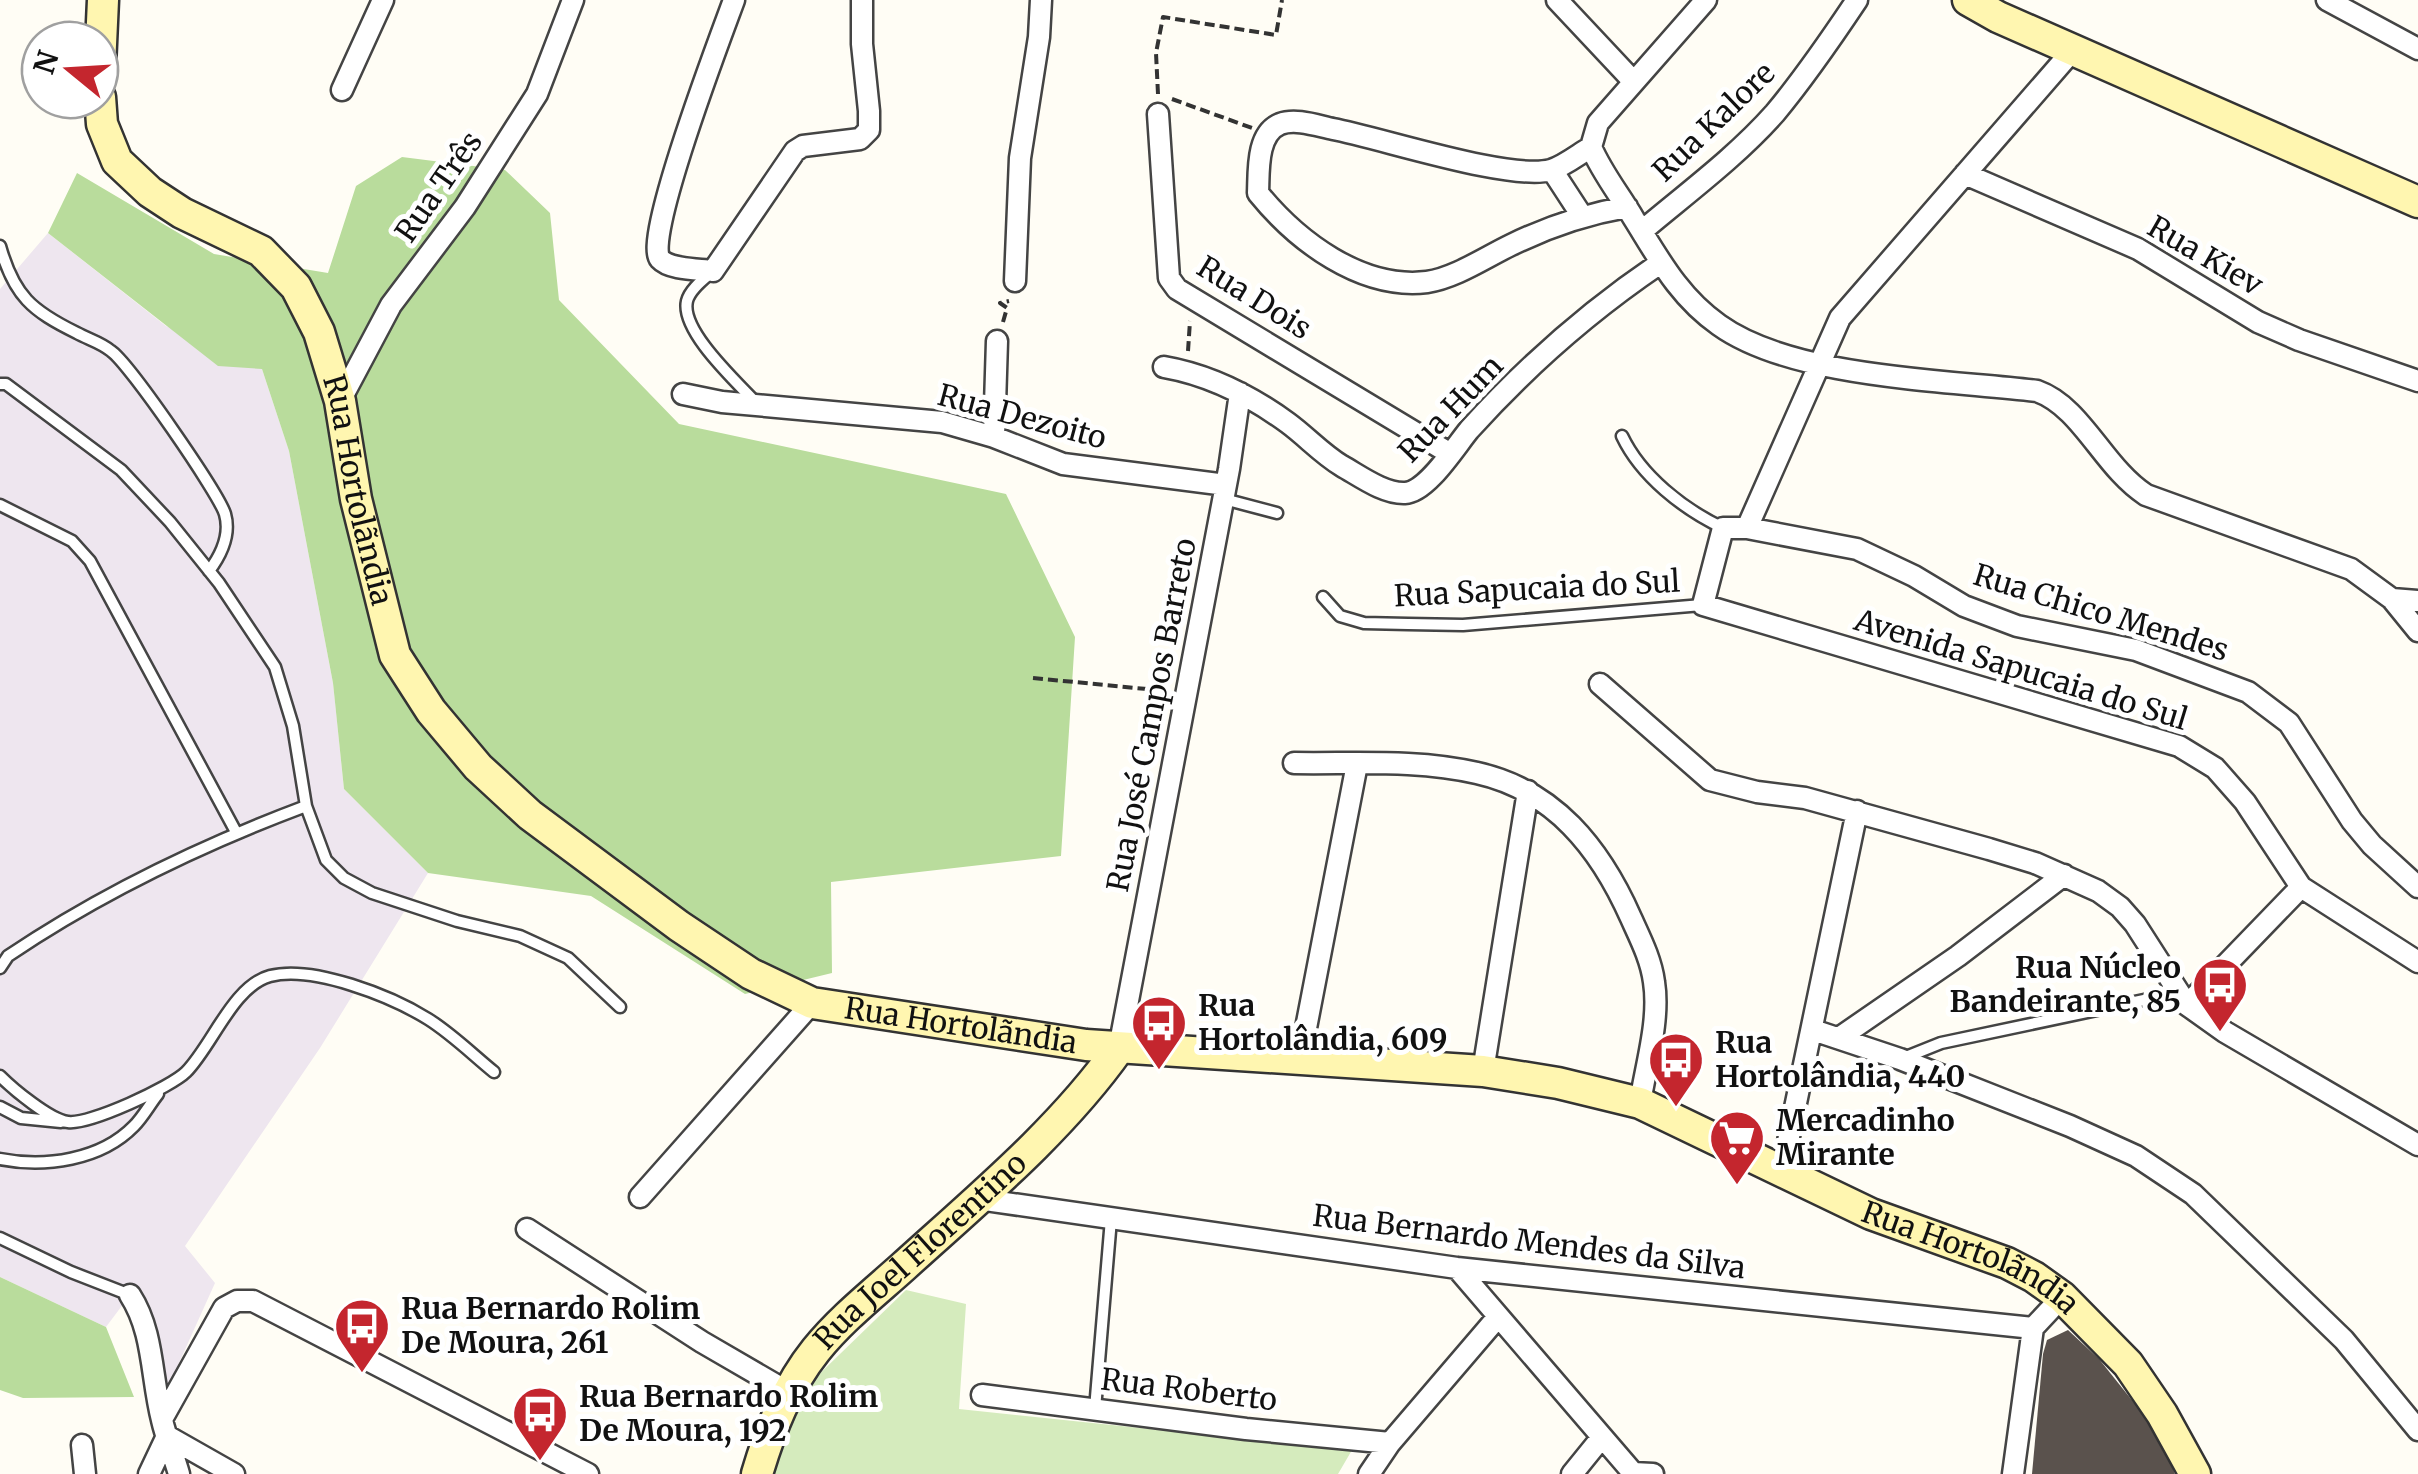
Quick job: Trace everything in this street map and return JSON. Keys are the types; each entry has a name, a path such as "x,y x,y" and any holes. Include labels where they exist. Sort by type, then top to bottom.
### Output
{"street":[{"path":"342,90 384,0"},
{"name":"Rua Três","path":"340,401 391,306 466,207 537,94 572,0"},
{"path":"734,0 664,203 656,242 661,260 713,271 795,151 803,146 860,139 869,130 862,0"},
{"path":"1015,281 1020,158 1040,0"},
{"path":"1557,0 1634,82"},
{"path":"1627,206 1582,216 1428,282 1378,280 1326,254 1284,225 1258,193 1264,143 1279,124 1299,122 1507,169 1552,170 1591,147 1598,123 1706,0"},
{"name":"Rua Kalore","path":"1642,231 1772,115 1821,54 1856,0"},
{"path":"1968,0 2418,202"},
{"path":"2326,0 2418,49"},
{"path":"1747,528 1840,318 2073,50"},
{"name":"Rua Dois","path":"1158,104 1170,278 1177,289 1449,453"},
{"name":"Rua Hortolãndia","path":"102,120 117,161 150,192 182,213 261,251 296,287 319,332 340,401 356,498 395,655 431,711 478,767 530,816 751,974 812,1002 1119,1048 1483,1071 1640,1102 1872,1214 2007,1263 2034,1277 2062,1297 2128,1364 2196,1474"},
{"path":"1591,147 1659,264 1718,325 1744,340 1819,366 2037,390 2051,396 2065,406 2126,482 2146,495 2351,569 2392,599 2418,632"},
{"path":"1552,170 1582,216"},
{"name":"Rua Kiev","path":"1965,174 2138,249 2258,322 2298,340 2418,381"},
{"name":"Rua Hum","path":"1164,367 1187,371 1240,393 1285,420 1330,458 1382,487 1406,494 1425,485 1477,422 1570,335 1659,264"},
{"path":"994,437 997,341"},
{"name":"Rua José Campos Barreto","path":"1119,1048 1225,492 1240,393"},
{"name":"Rua Dezoito","path":"682,394 722,402 942,422 994,437 1029,453 1092,470 1225,492"},
{"path":"1704,605 1723,528"},
{"name":"Rua Chico Mendes","path":"1723,528 1747,528 1857,549 1964,606 2017,626 2136,650 2248,692 2289,722 2352,821 2418,888"},
{"path":"2392,599 2418,601"},
{"name":"Avenida Sapucaia do Sul","path":"1704,605 2179,746 2215,768 2246,802 2301,887 2418,962"},
{"path":"1600,684 1710,780 1856,811 1988,849 2098,890 2120,907 2150,944 2182,999 2225,1032 2418,1145"},
{"path":"1294,763 1440,766 1481,773 1528,791 1558,811 1582,834 1614,880 1646,953 1654,983 1653,1026 1640,1102"},
{"path":"1300,1059 1356,764"},
{"path":"1483,1071 1528,791"},
{"path":"1782,1170 1814,1030 1856,811"},
{"path":"1839,1038 1958,956 2064,875"},
{"path":"2182,999 2301,887"},
{"path":"640,1197 812,1002"},
{"path":"1814,1030 1900,1059 2120,1149 2193,1194 2344,1340 2418,1430"},
{"name":"Rua Joel Florentino","path":"756,1474 788,1392 816,1350 1094,1084 1119,1048"},
{"name":"Rua Bernardo Mendes da Silva","path":"978,1199 1457,1268 2033,1328"},
{"path":"527,1229 702,1342 788,1392"},
{"path":"1457,1268 1634,1473 1653,1474"},
{"path":"130,1294 142,1312 164,1427 179,1474"},
{"path":"2013,1474 2033,1328 2062,1297"},
{"path":"149,1474 164,1427 224,1308 237,1301 253,1301 588,1474"},
{"path":"1368,1474 1498,1318"},
{"name":"Rua Roberto","path":"982,1396 1390,1443"},
{"path":"164,1427 234,1474"},
{"path":"1572,1474 1602,1437"},
{"path":"82,1445 85,1474"}],"lane":[{"path":"0,246 8,274 20,295 43,316 112,351 131,372 204,479 224,512 227,530 221,554 209,571"},
{"path":"713,271 691,292 688,317 718,362 758,404"},
{"path":"0,384 6,384 121,470 209,571 276,667 293,726 306,806 326,860 344,878 372,893 456,922 520,936 568,958 620,1007"},
{"path":"1622,436 1646,473 1692,512 1723,528"},
{"path":"1225,492 1277,513"},
{"path":"0,506 72,542 90,560 236,832"},
{"name":"Rua Sapucaia do Sul","path":"1322,597 1340,616 1364,623 1408,624 1463,624 1704,605"},
{"path":"0,968 8,956 59,923 236,832 306,806"},
{"path":"0,1107 21,1118 67,1122 85,1120 160,1091 185,1073 245,991 267,976 304,973 390,1001 429,1020 494,1072"},
{"path":"1900,1059 1941,1044 2182,999"},
{"path":"0,1076 16,1092 67,1122"},
{"path":"0,1159 61,1162 106,1148 134,1126 160,1091"},
{"path":"1095,1409 1111,1219"},
{"path":"0,1238 71,1272 130,1294"}],"path":[{"path":"1264,143 1158,104 1156,53 1163,16 1276,34 1282,0"},
{"path":"997,341 1007,308 1000,303 1011,301 1012,297 1004,292 1015,281"},
{"path":"1187,371 1192,298"},
{"path":"1032,678 1187,692"}],"shaded area":[{"path":"48,233 166,326 262,369 289,451 333,683 344,789 428,873 320,1048 185,1246 215,1283 160,1405 124,1303 106,1327 0,1277 0,289"}],"green space":[{"path":"402,157 505,170 550,213 559,300 679,424 1006,494 1075,637 1061,856 831,882 832,973 745,994 591,896 428,873 344,789 333,683 289,451 262,369 218,366 48,233 77,173 214,254 328,273 356,186"},
{"path":"0,1277 106,1327 134,1397 23,1398 0,1390"},
{"path":"906,1290 966,1304 959,1409 1352,1450 1338,1474 772,1474 780,1444 808,1385"}],"building":[{"path":"2068,1330 2099,1359 2147,1419 2175,1474 2032,1474 2043,1354 2047,1340"}],"place":[{"name":"Rua Núcleo Bandeirante, 85","path":"2220,1034"},
{"name":"Rua Hortolândia, 609","path":"1159,1072"},
{"name":"Rua Hortolândia, 440","path":"1676,1109"},
{"name":"Mercadinho Mirante","path":"1737,1187"},
{"name":"Rua Bernardo Rolim De Moura, 261","path":"362,1375"},
{"name":"Rua Bernardo Rolim De Moura, 192","path":"540,1463"}]}
